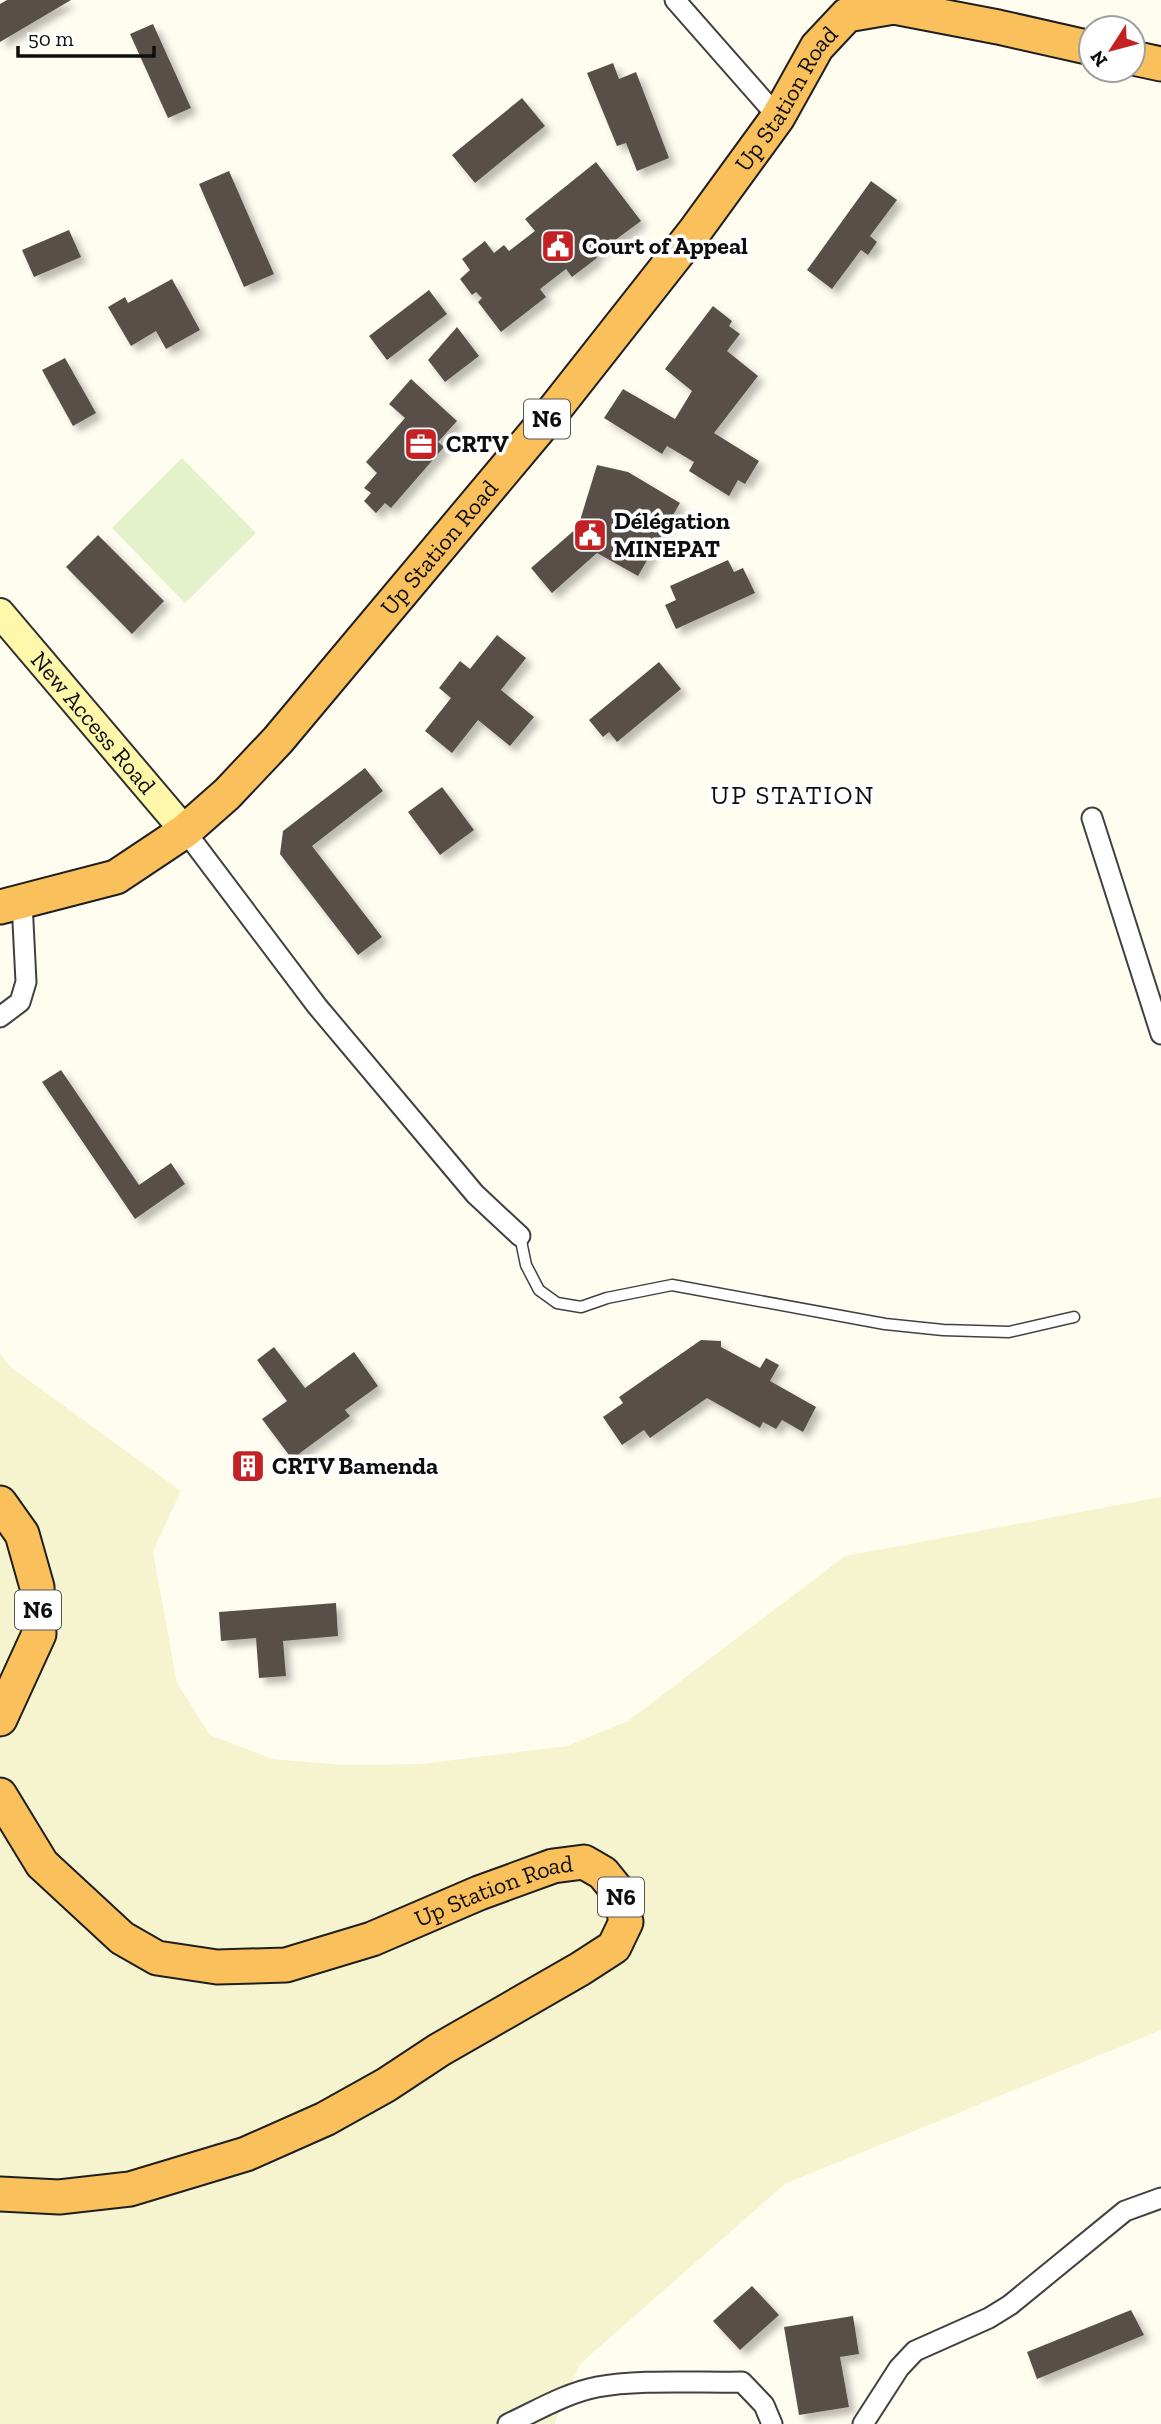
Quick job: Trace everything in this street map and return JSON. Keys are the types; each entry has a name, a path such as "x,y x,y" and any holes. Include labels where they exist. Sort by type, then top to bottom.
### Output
{"highway":[{"name":"Up Station Road","path":"11,904 116,877 185,831 227,794 278,740 547,419 695,231 778,117 817,47 847,15 894,8 1077,45"},
{"name":"N6","path":"0,1503 22,1534 37,1587 39,1634 0,1718"},
{"name":"Up Station Road","path":"0,1795 42,1864 122,1938 157,1958 217,1967 286,1965 372,1940 479,1893 553,1866 584,1862 603,1873 620,1894 626,1922 614,1947 580,1969 325,2119 246,2154 130,2189 59,2197 0,2194"}],"main road":[{"name":"New Access Road","path":"0,613 185,831"}],"street":[{"path":"674,0 778,117"},
{"path":"1092,818 1161,1034"},
{"path":"185,831 349,1046 475,1194 520,1236"},
{"path":"0,1017 20,1002 26,982 11,904"},
{"path":"863,2424 899,2368 915,2351 989,2318 1010,2305 1125,2211 1161,2198"},
{"path":"508,2424 580,2392 596,2388 617,2385 742,2382 764,2405 772,2424"}],"lane":[{"path":"520,1236 526,1265 538,1290 557,1303 581,1307 607,1298 672,1285 885,1324 943,1330 1009,1332 1074,1317"}],"shaded area":[{"path":"0,1354 12,1368 181,1491 153,1551 177,1683 210,1735 272,1759 341,1765 420,1764 567,1746 628,1721 845,1556 1161,1497 1161,2030 785,2184 580,2364 554,2424 0,2424"}],"green space":[{"path":"182,458 256,533 185,603 112,528"}],"building":[{"path":"7,0 71,0 0,42 0,4"},
{"path":"153,24 191,108 168,118 130,34"},
{"path":"613,63 619,79 636,72 669,158 637,171 626,143 617,146 587,73"},
{"path":"522,98 545,126 475,183 452,155"},
{"name":"Court of Appeal","path":"596,162 641,221 595,255 597,258 572,277 566,269 540,289 546,297 501,332 478,302 482,298 476,292 472,295 460,279 470,270 462,259 485,241 494,253 504,245 509,251 535,231 525,219"},
{"path":"229,171 274,274 244,287 199,184"},
{"path":"871,181 897,200 870,236 877,242 868,255 861,250 832,289 807,270"},
{"path":"69,230 81,257 34,277 22,250"},
{"path":"172,279 200,330 166,349 156,331 131,346 108,307 125,297 128,303"},
{"path":"429,290 447,314 387,360 369,336"},
{"path":"713,306 732,321 729,326 740,334 727,351 758,376 714,433 759,461 745,484 738,480 729,496 689,471 694,462 667,446 662,454 604,418 623,389 675,419 692,391 665,369"},
{"path":"457,327 479,356 445,382 428,360"},
{"path":"65,358 96,413 73,426 42,370"},
{"name":"CRTV","path":"411,379 457,421 438,442 444,447 391,508 385,503 376,513 364,501 371,493 364,488 377,473 366,462 405,418 389,404"},
{"path":"597,465 628,472 680,503 638,576 597,553 552,593 531,568 578,527"},
{"path":"98,535 164,601 132,634 66,567"},
{"path":"728,560 734,572 743,568 755,593 676,629 665,605 676,600 670,586"},
{"path":"497,635 526,658 501,690 534,717 510,746 478,720 452,753 425,731 451,698 439,688 460,661 470,669"},
{"path":"659,662 681,689 617,742 609,732 603,737 589,720"},
{"path":"365,768 383,791 312,846 382,937 358,955 280,854 283,831"},
{"path":"442,787 474,830 440,855 408,812"},
{"path":"61,1070 139,1185 171,1163 185,1184 135,1219 42,1082"},
{"path":"701,1340 721,1341 721,1347 760,1368 766,1358 779,1365 770,1381 816,1407 803,1432 782,1420 776,1429 763,1422 760,1428 707,1398 650,1438 644,1430 622,1445 603,1417 623,1403 619,1397"},
{"path":"274,1347 305,1388 354,1352 378,1386 345,1410 350,1416 292,1459 262,1419 287,1401 257,1360"},
{"path":"336,1603 338,1636 283,1641 286,1676 259,1678 256,1638 221,1641 219,1612"},
{"path":"752,2286 779,2315 740,2350 713,2321"},
{"path":"1131,2310 1144,2335 1037,2379 1027,2352"},
{"path":"853,2316 859,2354 840,2357 849,2407 799,2415 784,2327"}],"place":[{"name":"Court of Appeal","path":"558,246"},
{"name":"CRTV","path":"421,444"},
{"name":"Délégation MINEPAT","path":"590,535"},
{"name":"CRTV Bamenda","path":"248,1466"}],"district":[{"name":"UP STATION","path":"793,795"}]}
